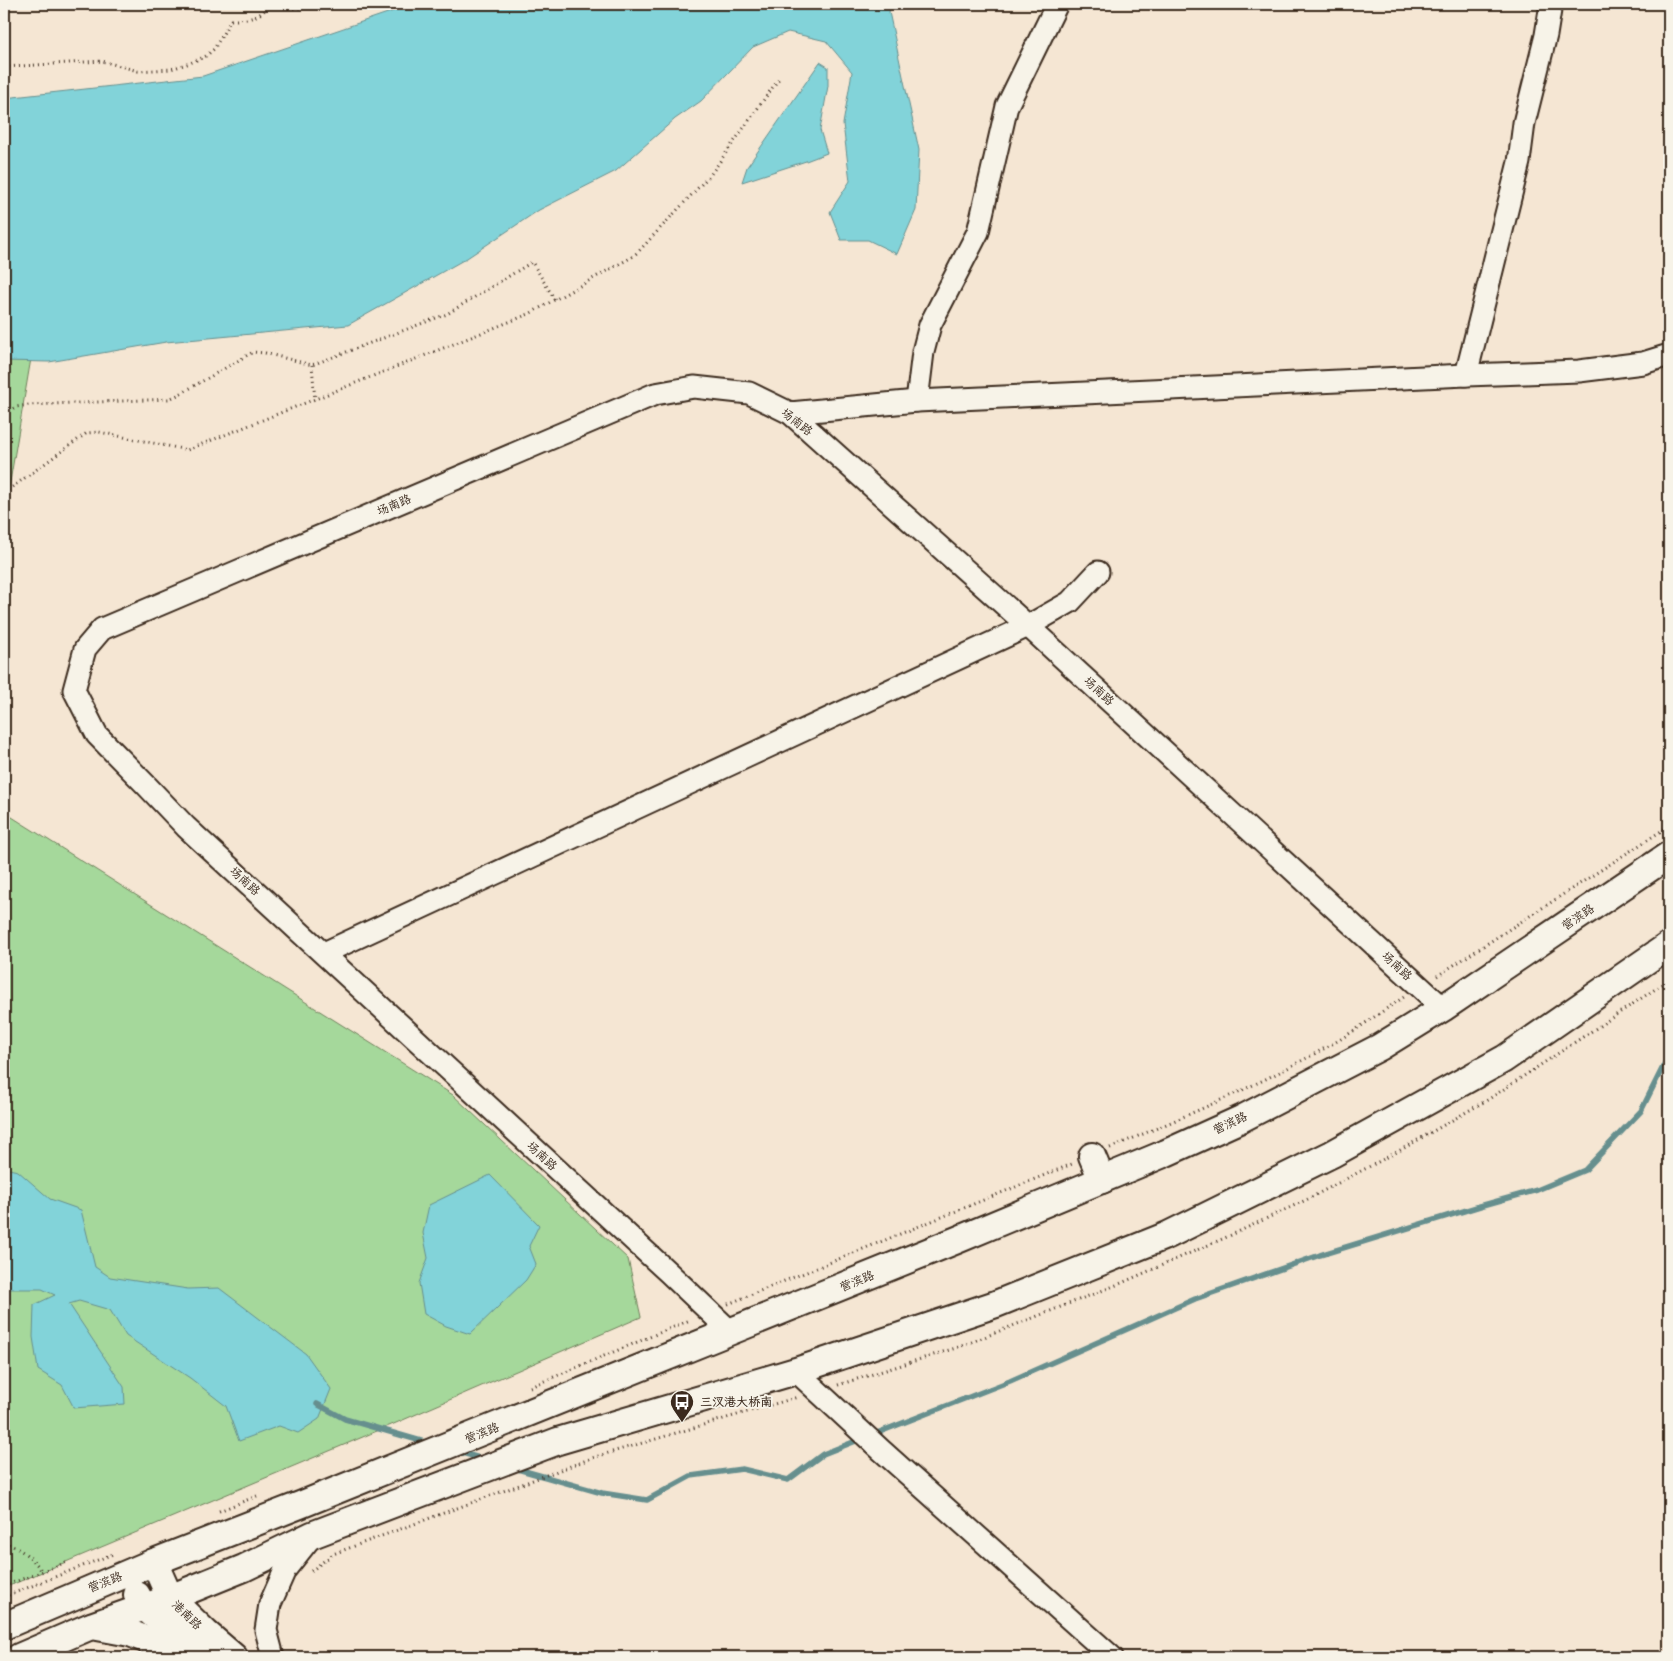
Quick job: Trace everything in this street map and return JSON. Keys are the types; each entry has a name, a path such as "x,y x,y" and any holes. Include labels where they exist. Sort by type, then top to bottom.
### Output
{"main road":[{"name":"营滨路","path":"4,1626 154,1562 549,1406 958,1240 1102,1180 1233,1122 1309,1085 1380,1047 1443,1008 1669,855"},
{"path":"19,1657 92,1626 143,1606 170,1598 244,1568 312,1535 558,1441 796,1371 996,1304 1168,1235 1332,1154 1504,1059 1669,945"},
{"path":"1092,1156 1102,1180"},
{"name":"港南路","path":"154,1562 170,1598 234,1657"},
{"name":"港南路","path":"126,1574 143,1606 203,1657"},
{"path":"92,1626 130,1633 147,1640 162,1654"}],"street":[{"path":"917,401 930,325 978,232 1006,106 1057,4"},
{"path":"1466,375 1520,162 1524,123 1546,35 1551,4"},
{"path":"790,413 917,401 1579,371 1643,363 1669,355"},
{"name":"场南路","path":"730,1332 324,953 186,827 96,735 74,690 85,649 102,629 654,394 694,387 748,393 790,413 1028,626 1443,1008"},
{"path":"324,953 1028,626 1070,602 1098,572"},
{"path":"796,1371 1112,1657"},
{"path":"273,1657 266,1630 270,1604 285,1570 312,1535"}],"path":[{"path":"4,67 102,61 138,71 171,69 206,56 218,42 231,20 252,19 273,4 296,9 313,4"},
{"path":"4,493 87,432 99,432 187,450 512,321 555,300 639,252 711,174 780,77"},
{"path":"4,413 16,407 29,405 169,398 180,394 253,352 265,353 312,365 447,314 532,262 555,300"},
{"path":"312,365 315,400"},
{"path":"527,1388 1092,1156 1263,1080 1334,1042 1669,826"},
{"path":"306,1574 333,1554 595,1457"},
{"path":"4,1542 20,1549 33,1559 41,1570"},
{"path":"4,1586 41,1570 67,1562"}],"green space":[{"path":"4,334 35,335 4,517"},
{"path":"4,812 453,1095 628,1259 641,1317 396,1423 4,1588"}],"water":[{"path":"414,4 892,4 889,12 919,150 916,210 897,254 868,240 841,240 830,212 850,181 843,124 852,72 826,41 788,32 753,47 701,101 675,119 616,171 539,210 467,258 348,325 166,342 49,362 4,361 4,98 203,76"},
{"path":"820,62 828,67 828,86 820,130 827,153 742,182 747,167"},
{"path":"4,1168 18,1171 50,1199 81,1210 95,1267 110,1277 188,1289 219,1288 306,1354 331,1389 319,1419 298,1433 279,1426 239,1441 226,1406 190,1378 126,1336 110,1310 79,1301 69,1304 124,1387 125,1404 74,1408 62,1385 38,1370 33,1337 34,1305 55,1295 42,1289 6,1289 4,1287"},
{"path":"490,1175 539,1225 529,1246 536,1264 526,1280 470,1334 446,1326 424,1314 419,1283 428,1258 423,1233 429,1205"}],"waterway":[{"path":"872,1435 1010,1381 1195,1299 1320,1255 1537,1190 1585,1170 1641,1111 1669,1055"},
{"path":"317,1404 345,1419 428,1443"},
{"path":"514,1468 602,1493 647,1500 691,1476 742,1469 788,1480 823,1454 861,1439"},
{"path":"456,1451 486,1460"}],"place":[{"name":"三汊港大桥南","path":"682,1423"}]}
